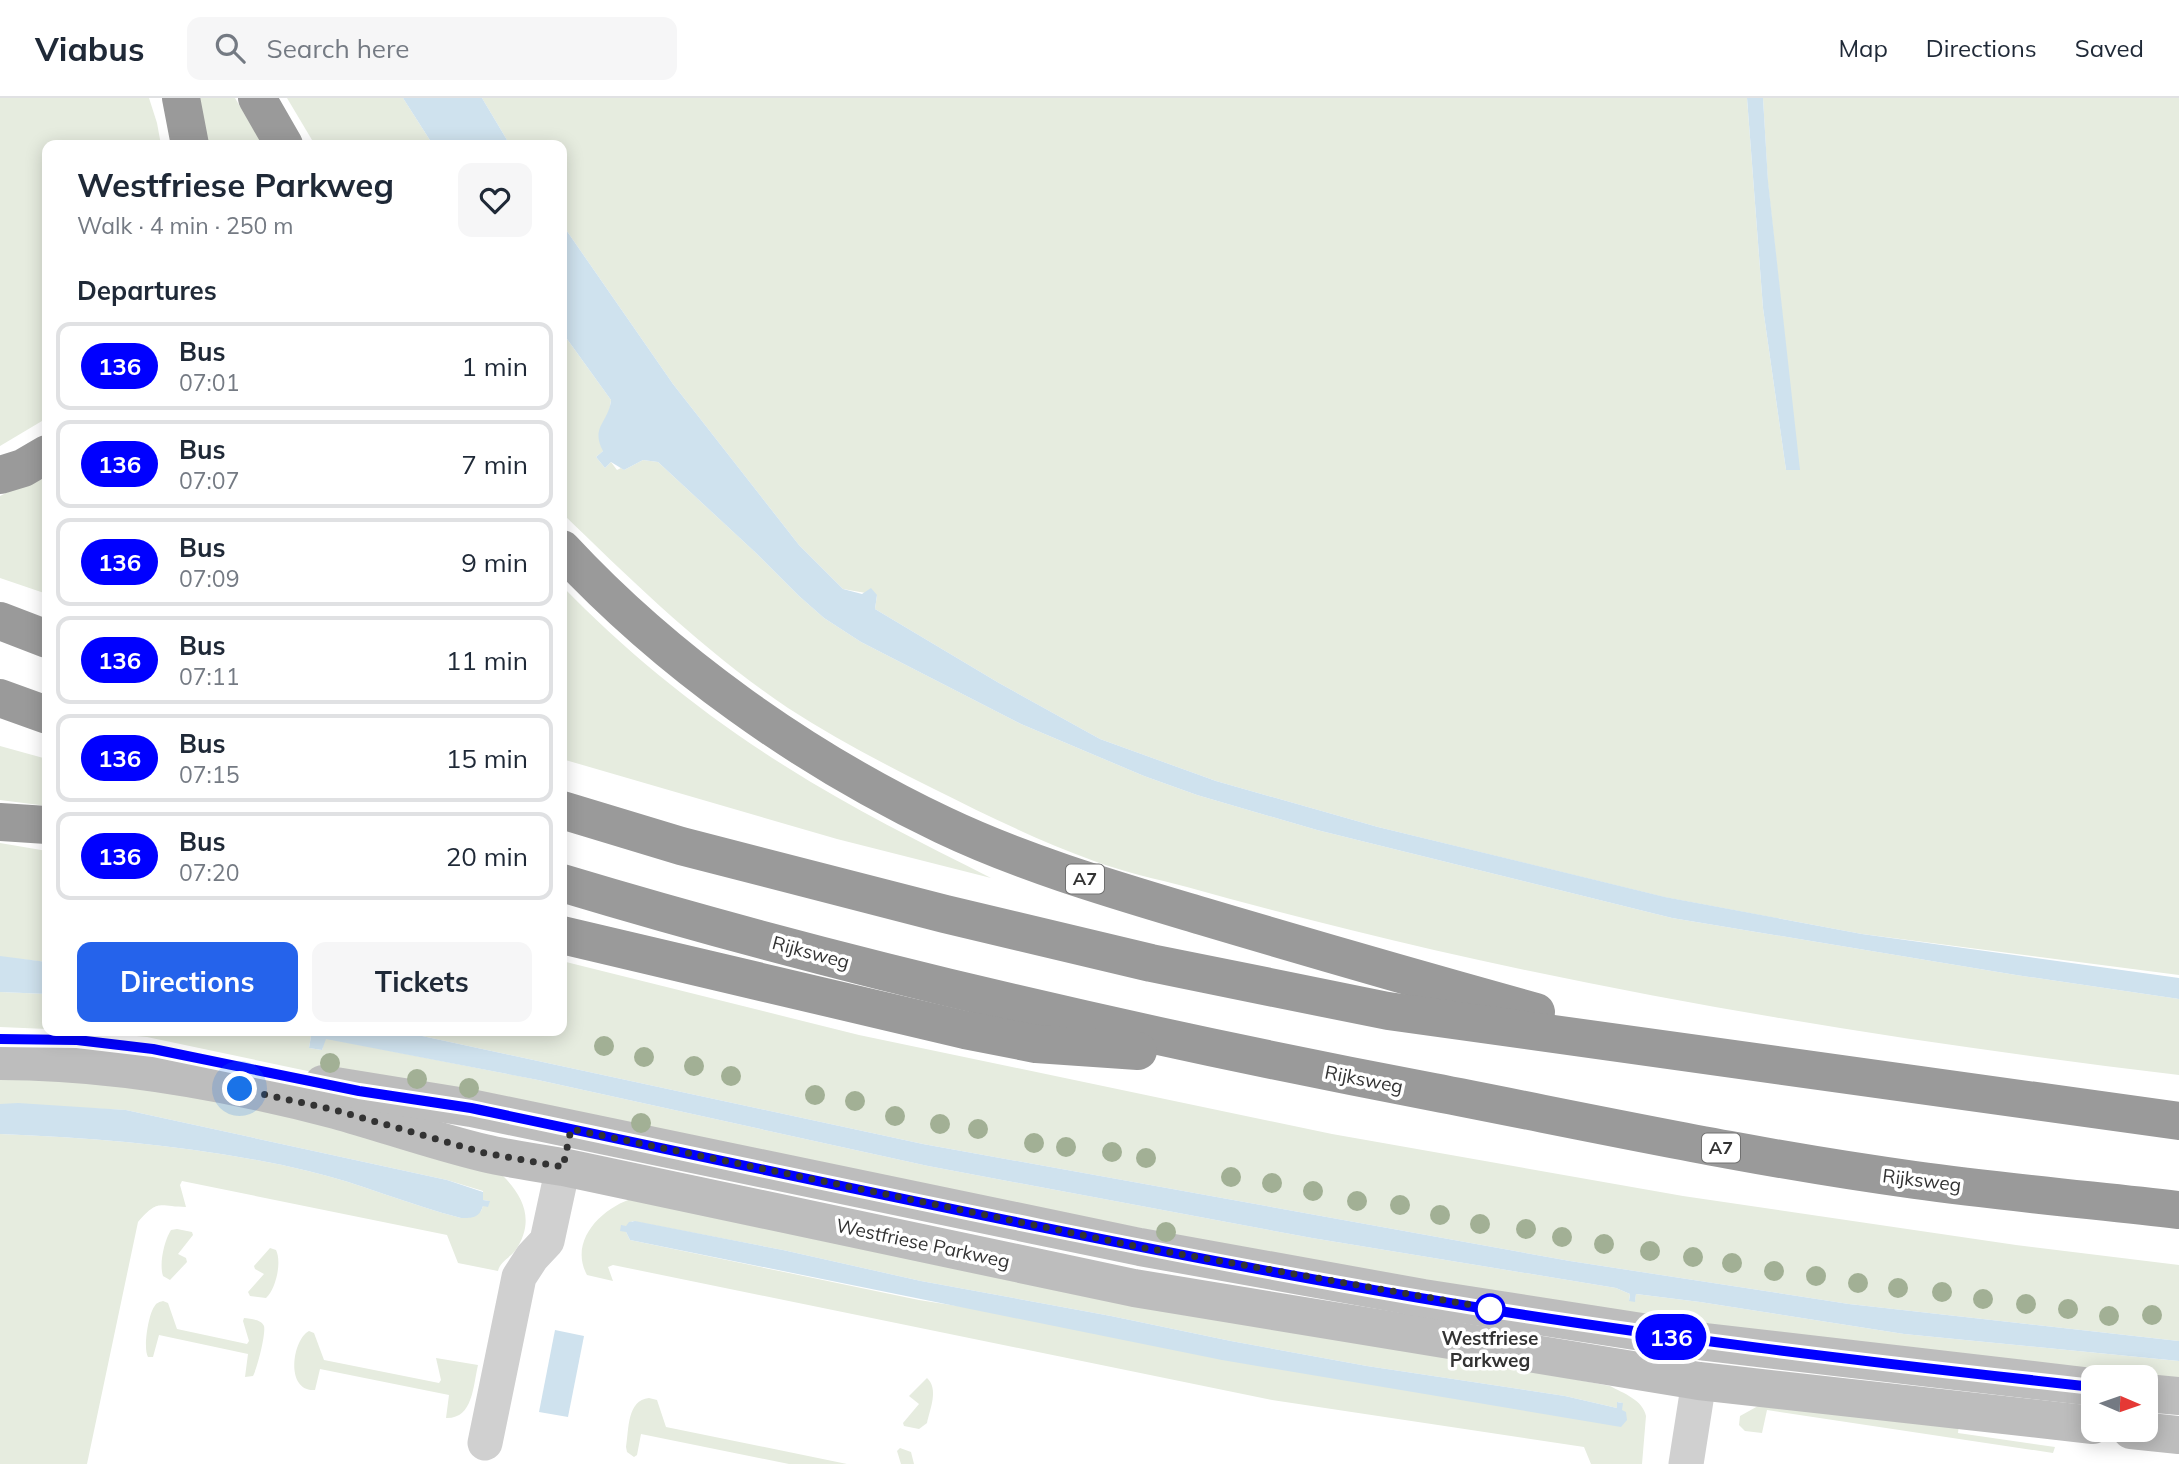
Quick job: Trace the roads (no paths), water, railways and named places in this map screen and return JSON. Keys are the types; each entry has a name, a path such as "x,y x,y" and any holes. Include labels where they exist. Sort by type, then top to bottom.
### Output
{"highway":[{"path":"181,98 189,140"},
{"path":"257,98 281,140"},
{"path":"0,475 23,468 42,457"},
{"name":"A7","path":"567,554 603,593 668,648 761,719 863,783 944,826 1007,852 1129,894 1333,956 1686,1054"},
{"path":"0,621 42,637"},
{"path":"0,698 42,714"},
{"name":"A7","path":"567,811 695,849 945,914 1151,963 1388,1011 2179,1121"},
{"path":"0,822 42,825"},
{"name":"Rijksweg","path":"567,885 668,915 904,977 1266,1060 1786,1160 1915,1180 2179,1210"},
{"name":"A7","path":"567,935 965,1030 1036,1044 1266,1060"}],"street":[{"name":"Westfriese Parkweg","path":"0,1039 77,1040 153,1049 359,1091 471,1108 1140,1247 1423,1298 1706,1342 2081,1386"},
{"name":"Westfriese Parkweg","path":"0,1061 28,1061 178,1077 335,1110 485,1153 563,1167 1134,1288 1699,1381 2081,1424"},
{"path":"485,1443 519,1277 547,1241 571,1129"},
{"path":"1686,1464 1706,1342"},
{"path":"2158,1394 2179,1396"},
{"path":"2158,1433 2179,1435"}],"water":[{"path":"403,98 482,98 507,140 430,140"},
{"path":"1747,98 1763,98 1768,181 1800,470 1786,470 1763,308"},
{"path":"567,231 673,384 799,545 843,589 862,594 871,588 877,595 875,609 1100,739 1216,781 1378,827 1665,897 1862,934 2179,978 2179,999 1672,918 1317,830 1197,795 1144,776 1021,724 861,642 824,618 799,596 658,462 643,460 624,470 611,462 605,468 596,457 603,451 598,436 611,400 567,339"},
{"path":"0,956 42,961 42,994 0,992"},
{"path":"311,1036 422,1036 923,1144 1570,1261 1849,1304 2179,1341 2179,1361 1904,1334 1636,1294 1635,1302 1629,1301 1630,1294 1616,1288 1312,1238 928,1166 538,1080 326,1039 322,1050 309,1048"},
{"path":"0,1104 126,1110 447,1180 483,1192 483,1200 490,1201 488,1207 483,1206 477,1215 461,1218 327,1176 232,1156 116,1141 0,1134"},
{"path":"635,1221 921,1281 1231,1341 1367,1366 1565,1396 1617,1408 1617,1402 1623,1403 1622,1410 1626,1412 1627,1420 1621,1427 1222,1360 630,1240 626,1232 620,1231 621,1225 626,1226"},
{"path":"555,1330 584,1336 568,1417 539,1412"}],"place":[{"name":"Westfriese Parkweg","path":"1490,1309"}]}
